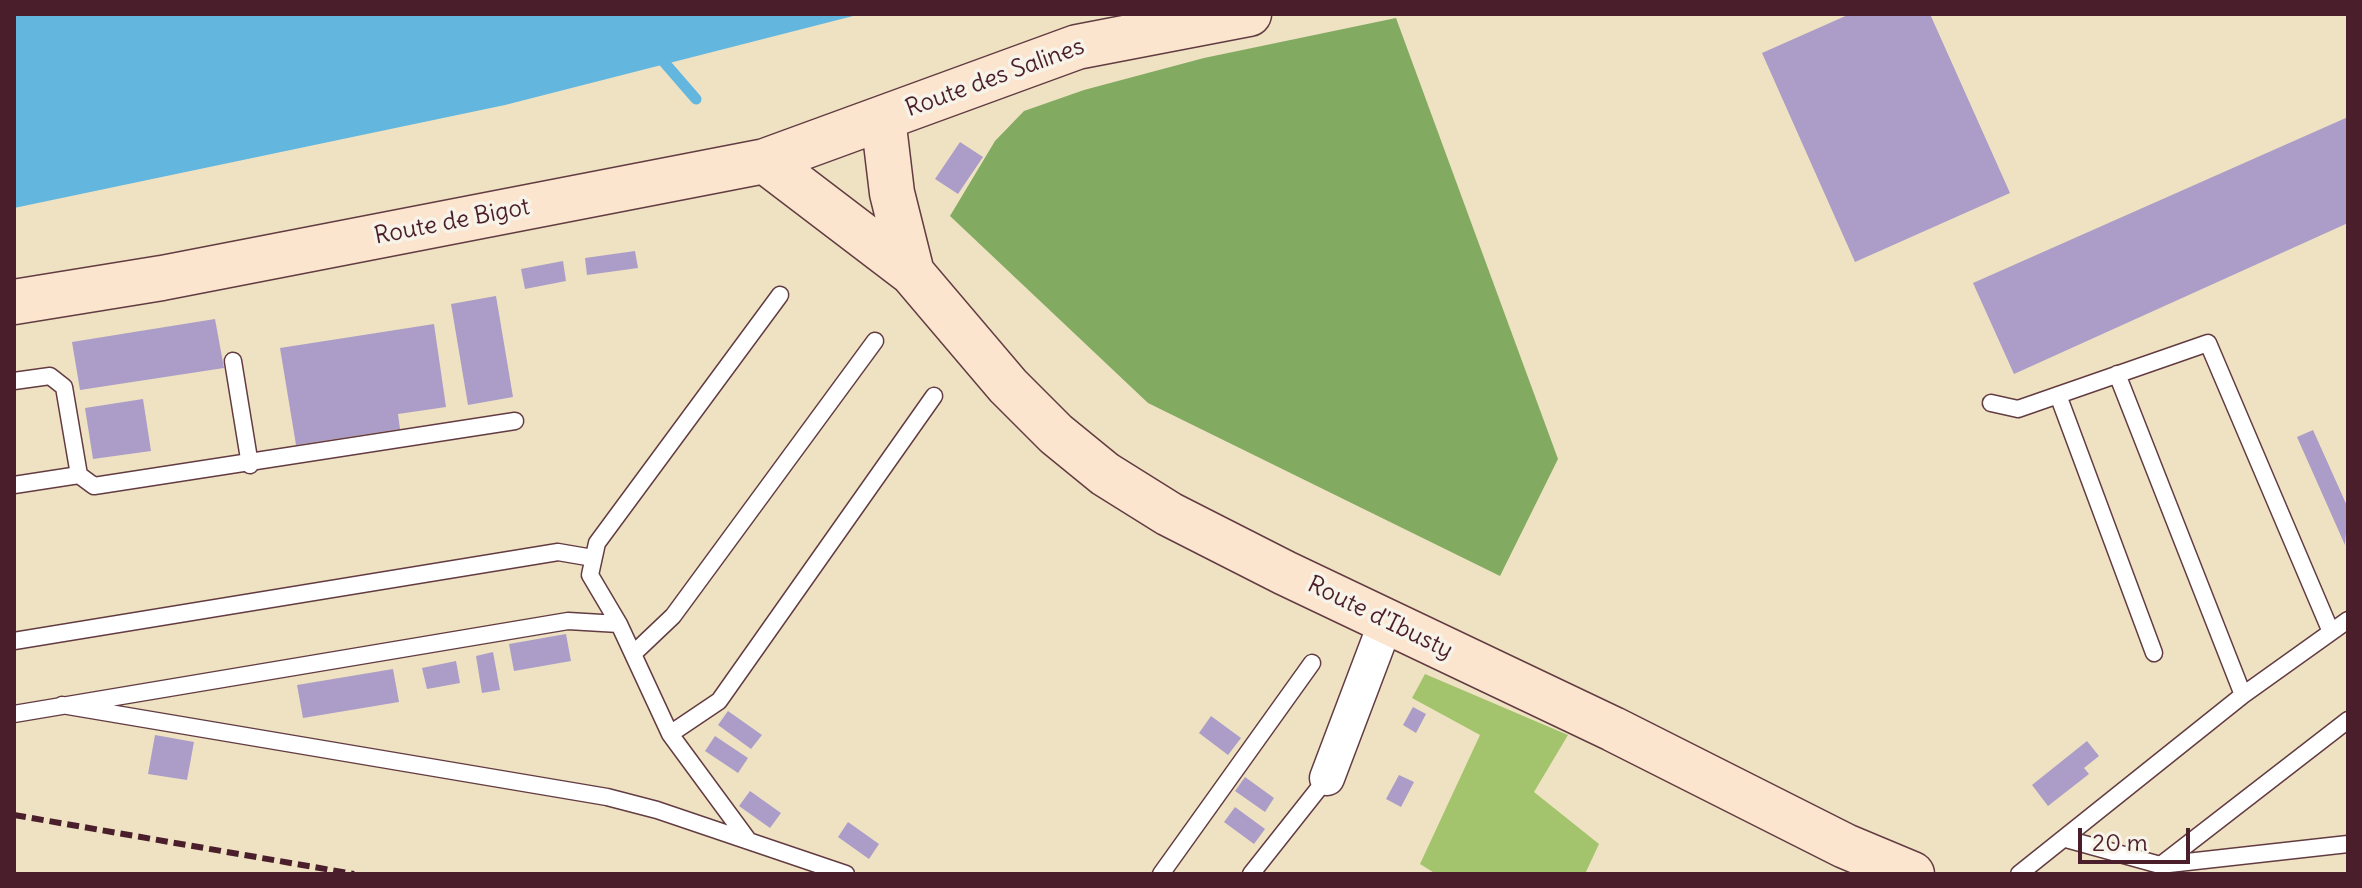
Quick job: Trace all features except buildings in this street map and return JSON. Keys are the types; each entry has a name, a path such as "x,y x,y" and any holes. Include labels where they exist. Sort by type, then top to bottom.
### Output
{"street":[{"name":"Route des Salines","path":"883,118 1077,47 1249,14"},
{"name":"Route de Bigot","path":"14,302 162,278 765,161 883,118"},
{"path":"883,118 892,193 912,273"},
{"path":"765,161 912,273"},
{"name":"Route d'Ibusty","path":"912,273 1008,386 1056,434 1105,474 1169,514 1386,622 1613,729 1845,846 1912,874"},
{"path":"1327,778 1386,622"}],"lane":[{"path":"748,840 670,734 619,624 590,575 597,543 780,295"},
{"path":"633,654 673,616 875,341"},
{"path":"1991,403 2018,409 2208,343 2331,632"},
{"path":"233,361 250,465"},
{"path":"2117,374 2243,695"},
{"path":"14,381 50,376 64,387 79,475 94,486 250,465 515,421"},
{"path":"2058,395 2154,653"},
{"path":"670,734 719,701 934,396"},
{"path":"14,485 79,475"},
{"path":"14,641 558,552 593,558"},
{"path":"2019,874 2243,695 2348,620"},
{"path":"14,714 568,621 619,624"},
{"path":"1161,874 1312,663"},
{"path":"62,705 607,797 846,874"},
{"path":"2160,865 2348,720"},
{"path":"1251,874 1327,778"},
{"path":"2066,839 2160,865 2348,844"}],"green space":[{"path":"1396,18 1558,459 1500,576 1148,403 950,216 995,141 1024,111 1084,90 1204,58"},
{"path":"1425,674 1568,735 1534,792 1599,844 1585,874 1436,874 1420,864 1480,735 1412,698"}],"water":[{"path":"14,14 861,14 505,105 14,208"}],"waterway":[{"path":"657,54 696,99"}],"railway":[{"path":"14,815 354,874"}]}
